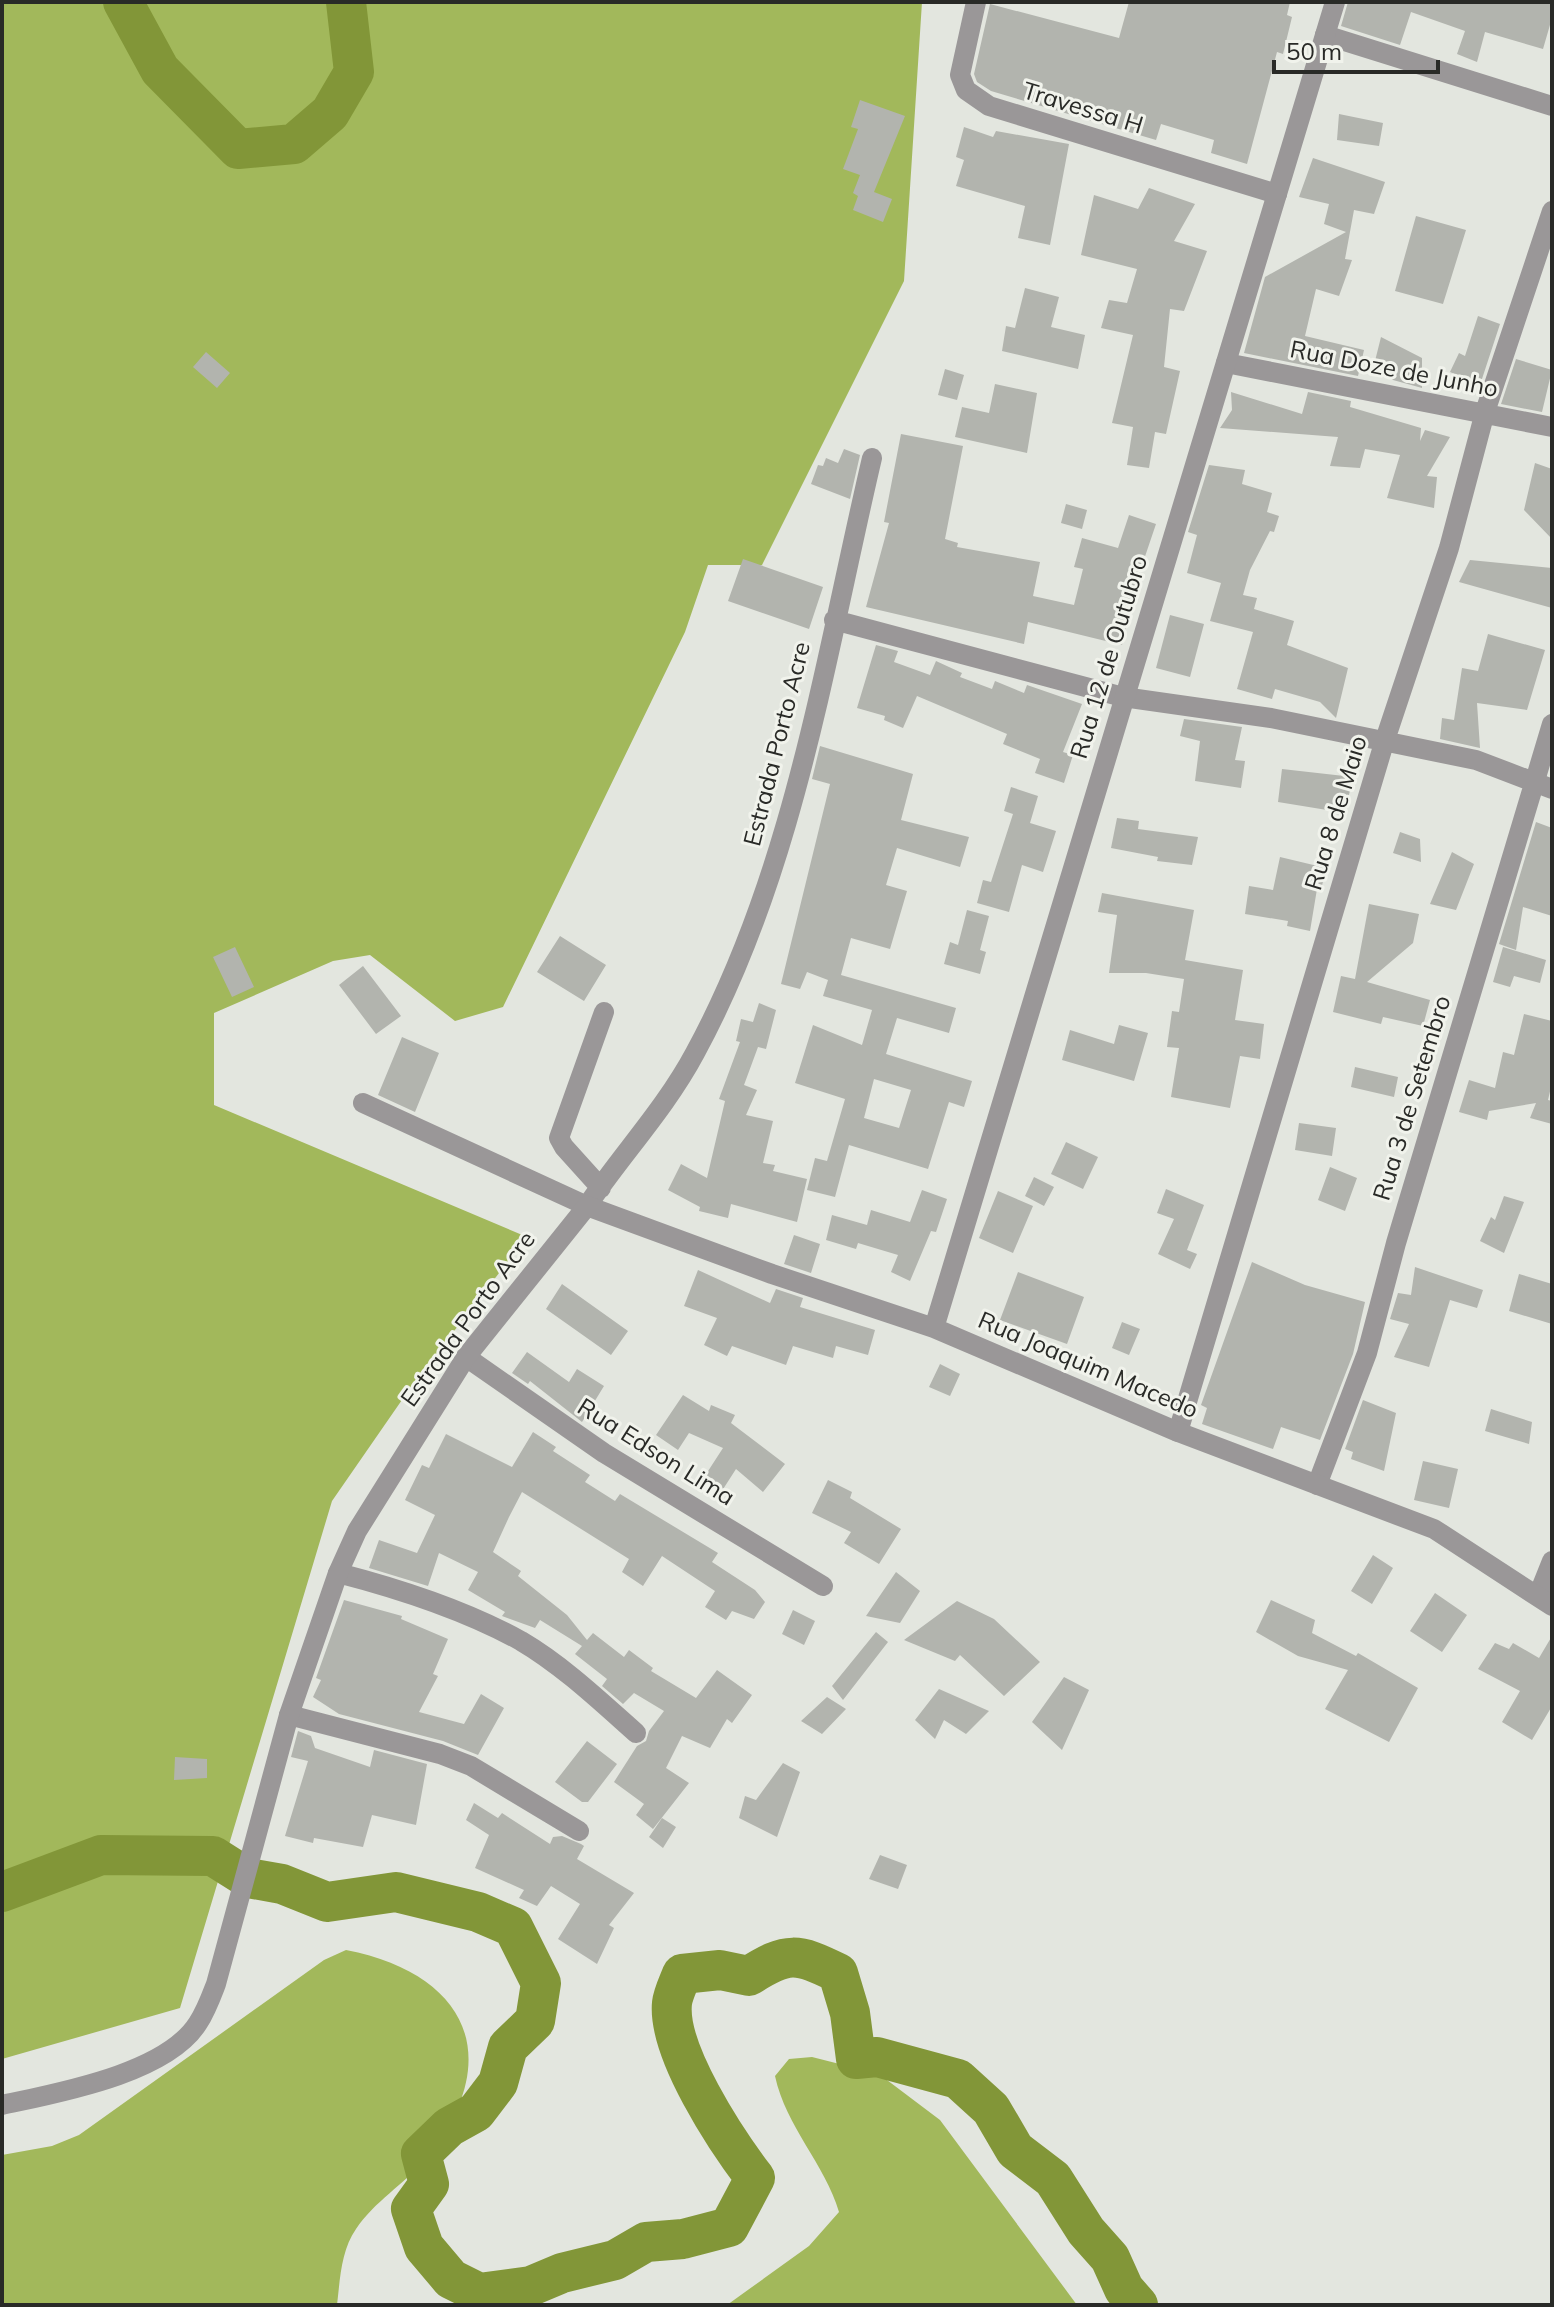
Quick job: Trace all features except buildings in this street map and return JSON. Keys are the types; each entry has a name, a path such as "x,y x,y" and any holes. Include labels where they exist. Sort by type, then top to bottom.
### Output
{"street":[{"name":"Travessa H","path":"976,2 960,75 966,90 989,106 1277,194"},
{"name":"Rua 12 de Outubro","path":"934,1328 1335,2"},
{"path":"1325,35 1552,106"},
{"name":"Rua 8 de Maio","path":"1178,1432 1384,743 1449,548 1485,412 1552,211"},
{"name":"Rua Doze de Junho","path":"1226,363 1552,427"},
{"name":"Estrada Porto Acre","path":"2,2105 55,2093 152,2061 198,2025 216,1984 289,1715 338,1573 390,1473 466,1357 508,1299 587,1206 660,1112 695,1055 732,979 778,852 872,458"},
{"path":"834,620 1123,697 1271,718 1476,760 1543,785"},
{"name":"Rua 3 de Setembro","path":"1317,1485 1367,1353 1396,1243 1543,785 1552,724"},
{"path":"601,1188 559,1138 604,1012"},
{"name":"Rua Joaquim Macedo","path":"363,1103 587,1206 772,1274 934,1328 1178,1432 1434,1529 1545,1601"},
{"name":"Rua Edson Lima","path":"466,1357 604,1453 823,1586"},
{"path":"1545,1601 1552,1561"},
{"path":"338,1573 438,1604 521,1641 548,1659 636,1733"},
{"path":"289,1715 440,1754 471,1766 579,1831"}],"green space":[{"path":"2,2 922,2 904,281 762,565 708,565 685,632 503,1007 455,1021 370,955 333,961 214,1013 214,1105 527,1237 413,1384 332,1501 180,2008 2,2059"},
{"path":"346,1950 388,1962 422,1979 447,2001 462,2026 468,2056 465,2088 450,2123 425,2160 371,2210 351,2237 342,2266 337,2305 2,2305 2,2155 52,2146 79,2135 324,1960"},
{"path":"812,2057 879,2074 940,2120 1077,2305 727,2305 809,2246 839,2212 825,2178 780,2095 775,2076 789,2059"}],"waterway":[{"path":"123,2 160,70 238,149 294,144 330,113 354,72 346,2"},
{"path":"2,1892 101,1855 213,1856 248,1878 282,1884 327,1902 396,1892 478,1912 513,1927 541,1983 535,2021 508,2047 498,2083 476,2112 449,2127 421,2154 429,2184 411,2209 424,2247 451,2279 479,2293 531,2286 562,2273 615,2260 646,2242 683,2239 729,2227 755,2178 715,2119 688,2069 673,2023 672,2003 682,1974 720,1970 749,1976 774,1962 793,1958 838,1973 850,2013 856,2059 877,2057 958,2079 991,2109 1015,2150 1053,2179 1086,2231 1110,2258 1124,2289 1138,2305"}]}
